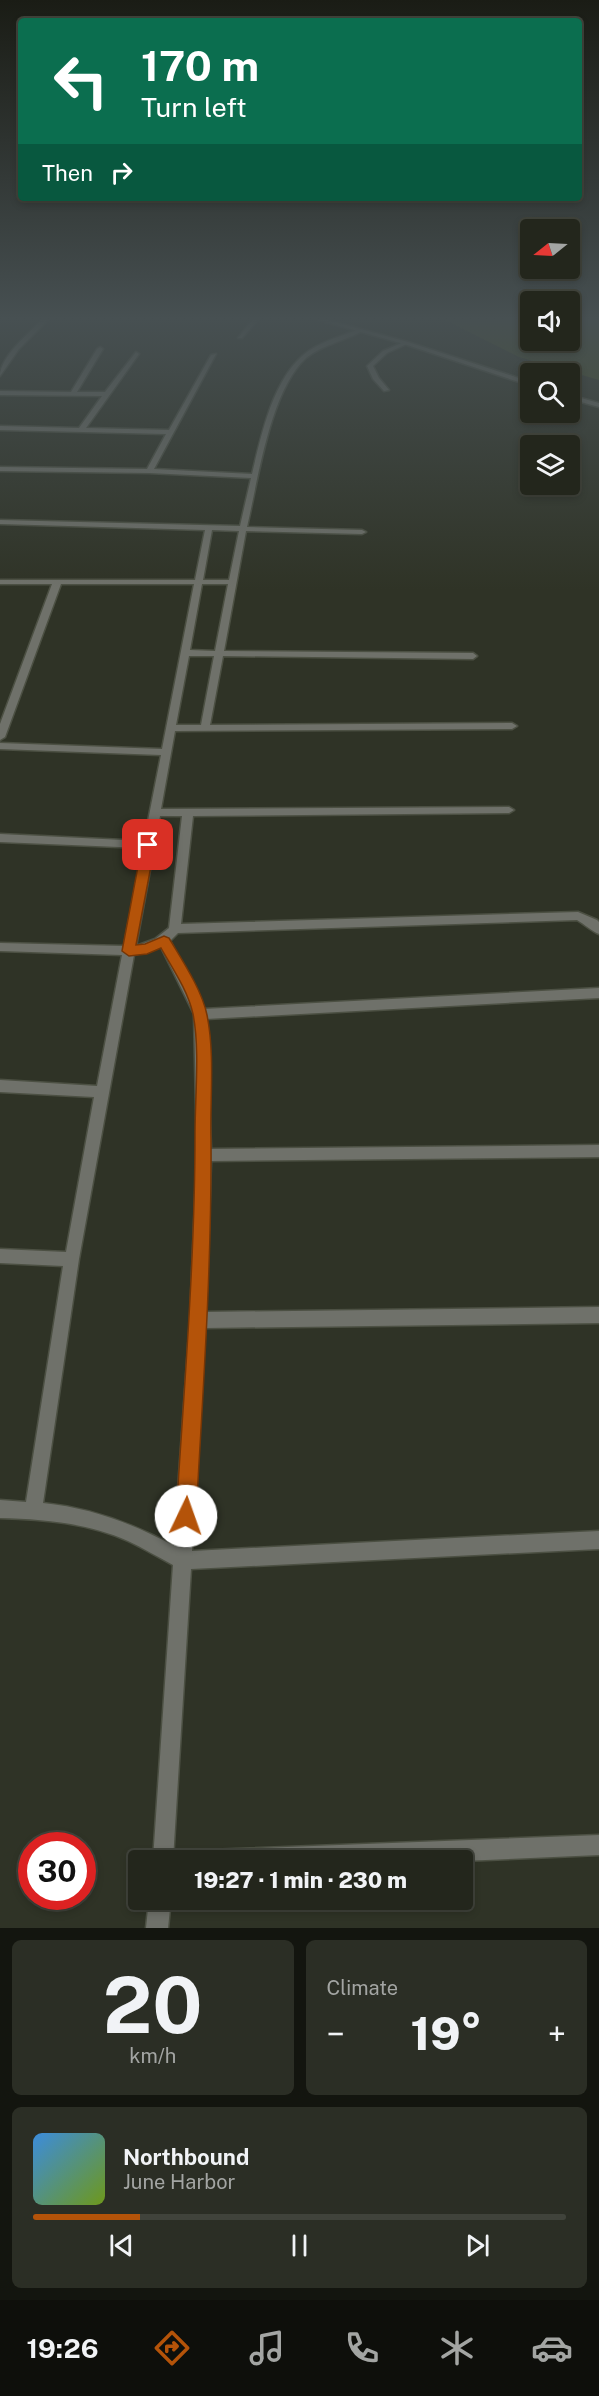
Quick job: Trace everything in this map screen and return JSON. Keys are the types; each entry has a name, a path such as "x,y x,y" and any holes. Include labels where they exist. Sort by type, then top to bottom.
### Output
{"street":[{"path":"81,430 96,410"},
{"path":"148,471 183,410"},
{"path":"205,728 243,528 273,410"},
{"path":"0,428 171,432"},
{"path":"0,469 148,471 255,476"},
{"path":"0,522 362,532"},
{"path":"33,1510 72,1259 209,528"},
{"path":"0,582 233,582"},
{"path":"0,737 57,582"},
{"path":"185,653 473,656"},
{"path":"171,728 512,726"},
{"path":"0,746 166,752"},
{"path":"155,813 509,810"},
{"path":"164,1850 198,1320 204,1155 200,1014 170,935 188,813"},
{"path":"0,838 148,845"},
{"path":"0,947 129,951 147,949 170,935 578,916 593,923 599,930"},
{"path":"200,1014 599,993"},
{"path":"0,1086 102,1092"},
{"path":"204,1155 599,1151"},
{"path":"0,1256 72,1259"},
{"path":"198,1320 599,1315"},
{"path":"0,1509 33,1510 82,1519 118,1529 183,1560 599,1540"},
{"path":"469,1850 599,1845"},
{"path":"157,1928 159,1910"}],"route":[{"path":"148,845 129,951 147,949 164,941 186,980 200,1014 203,1050 204,1155 198,1320 186,1516"}]}
